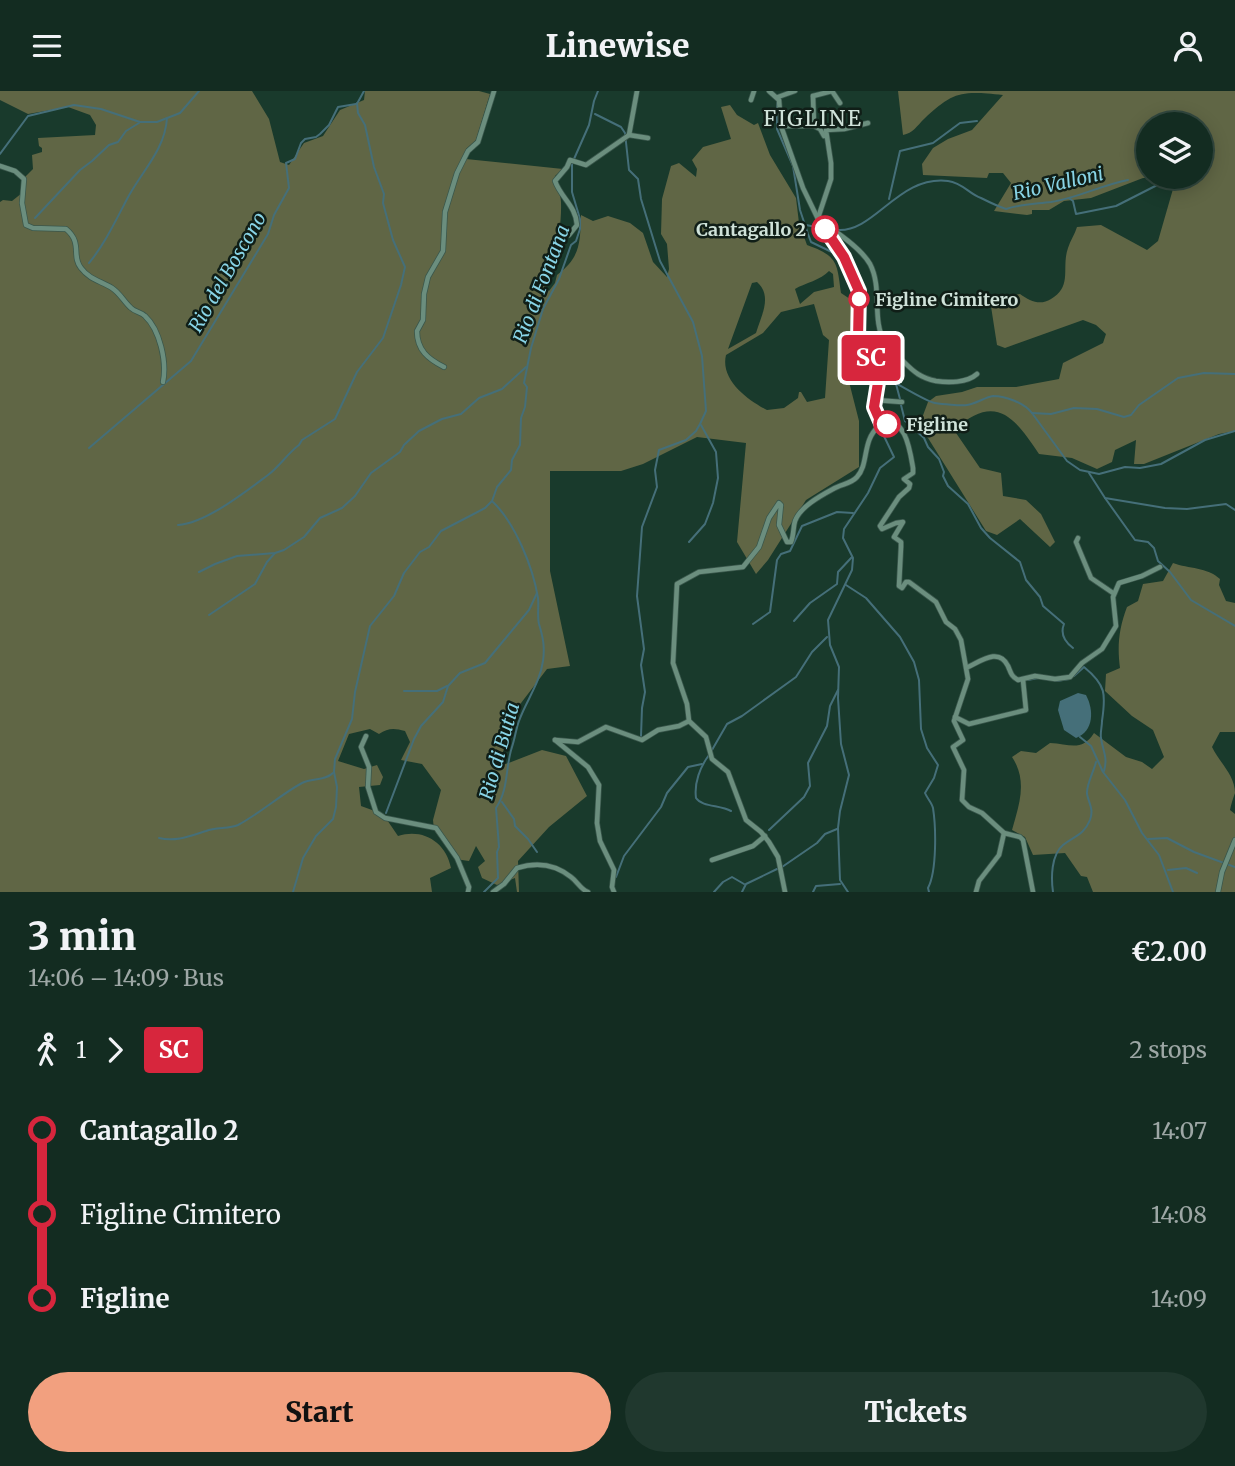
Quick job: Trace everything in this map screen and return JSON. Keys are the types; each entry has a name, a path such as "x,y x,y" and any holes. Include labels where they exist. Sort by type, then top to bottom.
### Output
{"street":[{"path":"444,367 426,357 419,344 417,331 424,316 424,294 428,277 443,251 445,212 457,173 468,151 478,142 494,91"},
{"path":"629,135 637,91"},
{"path":"751,100 754,91"},
{"path":"769,91 777,96 795,91"},
{"path":"814,126 812,94 832,91 840,103"},
{"path":"777,96 781,126 803,188 818,219 867,259 874,272 878,324 883,341 914,372 925,379 944,382 977,375"},
{"path":"818,219 831,179 825,130 868,123"},
{"path":"781,126 814,126 820,129 827,139"},
{"path":"569,235 577,225 576,217 556,186 556,177 567,167 570,160 586,165 622,138 629,135 648,138"},
{"path":"0,166 24,179 22,204 26,225 66,229 77,244 77,263 85,272 101,284 112,288 132,309 143,314 148,320 163,353 163,382"},
{"path":"818,219 829,230 859,291 858,339 880,372 875,411 881,425"},
{"path":"875,401 898,402"},
{"path":"878,415 890,418 907,437 913,473 904,479 910,484 909,488 899,497 880,526 882,529 903,522 894,537 901,542 899,586 902,588 909,582 936,603 946,622 960,637 968,667 968,683 955,717 956,728 963,740 953,747 964,770 962,800 982,813 1003,833 1023,840 1033,892"},
{"path":"785,892 778,857 765,836 746,820 728,772 712,759 706,737 689,721 687,704 673,663 677,584 699,572 743,567 759,547 769,517 779,503 779,525 787,542 791,542 795,520 800,512 834,488 857,477 866,446 881,425 892,421"},
{"path":"1078,538 1076,542 1091,578 1113,593"},
{"path":"968,667 998,656 1003,659 1013,677 1023,680 1035,676 1055,679 1070,677 1102,649 1116,627 1113,593 1119,583 1160,567"},
{"path":"955,717 969,724 1026,710 1023,680"},
{"path":"614,892 614,870 602,848 599,832 599,785 588,767 555,740 578,742 606,727 642,740 658,730 673,728 689,721"},
{"path":"366,736 361,747 369,767 368,787 376,813 385,818 436,828 457,858 469,887 468,892"},
{"path":"976,892 979,881 999,855 1003,833"},
{"path":"712,860 753,846 765,836"},
{"path":"1218,892 1235,840"},
{"path":"494,892 517,868 544,864 560,869 574,879 581,889 588,892"}],"green space":[{"path":"0,91 252,91 269,119 280,162 289,165 304,143 323,136 340,110 364,100 365,91 479,91 490,94 476,140 466,149 466,159 563,169 555,176 561,199 561,213 557,245 546,286 549,291 557,275 571,262 578,248 581,215 593,221 608,216 630,223 643,233 653,262 667,277 667,244 661,234 662,199 671,166 679,163 696,177 697,169 692,160 703,147 731,139 721,107 730,105 737,115 754,125 758,123 770,155 796,198 799,223 807,245 830,257 837,268 841,293 853,301 846,370 859,421 859,467 806,500 768,560 756,574 737,542 746,443 697,437 643,464 621,471 550,471 550,571 570,666 547,669 518,707 498,767 542,750 566,756 587,796 549,827 518,861 519,892 515,878 497,885 482,878 478,867 485,861 476,846 469,861 455,859 434,830 433,820 441,790 422,764 401,760 410,742 405,731 391,729 379,734 370,729 349,734 338,761 364,769 377,765 383,777 380,785 359,787 361,806 383,814 398,836 416,834 439,844 451,868 430,878 432,892 0,892 0,202 12,201 22,193 23,181 18,172 25,177 33,169 32,155 42,152 38,138 95,135 96,125 90,115 68,107 28,114 0,100","holes":["829,271 833,274 834,287 814,292 800,304 795,289","757,282 762,288 765,300 756,333 728,349 752,283","814,304 823,335 829,340 825,398 807,402 799,392 798,398 784,408 767,410 744,395 731,381 725,364 726,355 763,333 781,312"]},
{"path":"898,91 1235,91 1235,431 1219,434 1144,464 1134,464 1136,440 1115,450 1112,462 1097,469 1072,458 1039,454 1012,420 992,411 981,413 954,430 980,468 1001,473 1003,496 1026,500 1041,514 1055,542 1050,547 1020,519 997,535 986,531 928,438 910,426 922,418 928,402 936,396 977,387 1016,387 1059,379 1063,363 1103,343 1106,334 1096,325 1083,320 1005,348 997,345 990,300 1020,294 1031,301 1043,302 1058,294 1064,282 1066,255 1077,227 1101,225 1147,250 1158,241 1173,189 1213,189 1213,112 1136,112 1136,181 1091,198 1064,201 1049,210 1032,210 1032,214 1027,215 994,211 1011,183 1003,173 989,173 987,178 923,175 922,164 933,148 972,130 1003,95 967,93 951,98 903,135"},
{"path":"1173,563 1215,575 1220,579 1219,585 1226,601 1235,603 1235,732 1220,732 1212,747 1230,774 1234,786 1235,793 1230,810 1235,814 1235,892 1093,892 1087,877 1081,876 1065,853 1033,855 1025,837 1012,830 1021,784 1012,757 1021,751 1036,753 1050,743 1080,745 1094,733 1126,757 1142,762 1152,769 1164,757 1153,730 1132,716 1105,691 1106,674 1120,668 1119,637 1127,607 1138,601 1143,584 1163,581"}],"water":[{"path":"1078,693 1086,695 1091,719 1086,730 1076,738 1064,730 1058,710 1060,701"}],"waterway":[{"path":"0,154 28,116 74,105 101,109 140,122 157,122 180,113 199,91"},
{"path":"358,102 364,91"},
{"name":"Rio di Fontana","path":"574,159 589,125 598,91"},
{"path":"178,525 201,519 237,498 272,472 302,440 335,419 357,372 383,338 405,267 393,240 383,203 384,194 357,103"},
{"path":"777,103 777,129 793,166 800,210 811,242 838,255 845,265"},
{"name":"Rio del Boscono","path":"89,448 191,361 268,234 274,215 289,188 286,163 295,159 305,139 316,137 329,125 338,107 356,104"},
{"path":"595,114 621,127 625,133 629,170 638,179 641,199 660,261 693,322 702,356 706,411 696,431 686,440 659,450 655,470 657,487 642,527 637,596 644,649 641,665 645,692 641,736"},
{"path":"89,263 157,151 167,118"},
{"path":"889,199 900,151 933,143 960,123 977,121"},
{"path":"35,218 80,170 139,123"},
{"path":"293,892 303,858 316,836 333,819 337,787 335,759 352,719 355,692 370,626 394,596 404,573 420,552 429,547 441,531 485,508 511,470 512,460 520,445 521,418 527,387 524,383 531,348 543,309 580,229 580,219 572,192 572,164"},
{"name":"Rio Valloni","path":"837,230 851,229 863,223 901,195 930,182 953,182 1006,209 1061,200 1128,180"},
{"path":"1069,198 1073,201 1076,214 1116,206 1149,189"},
{"name":"Rio Valloni","path":"806,225 831,230"},
{"path":"856,314 855,335 860,346"},
{"path":"848,892 840,880 838,828 849,775 841,744 839,667 830,645 828,620 852,570 853,558 843,538 844,529 868,493 880,468 894,457 871,409 873,364"},
{"path":"199,572 237,556 284,550 304,537 320,518 342,508 355,496 371,473 400,452 419,431 442,419 461,414 479,398 502,389 526,367"},
{"path":"1032,413 1051,414 1074,408 1097,409 1124,417 1131,415 1139,405 1178,378 1204,373 1235,374"},
{"path":"882,375 935,403 967,405 993,396 1014,401 1032,413 1067,461 1080,470 1099,474 1125,467 1140,468 1161,464 1205,440 1235,431"},
{"path":"896,384 900,399"},
{"path":"901,405 905,421 924,438 939,459 948,486 968,504 981,528 990,538 1020,562 1026,580 1040,597 1043,606 1064,624 1064,637 1073,648"},
{"path":"689,542 705,524 718,478 716,452 701,425"},
{"path":"1089,473 1105,498 1165,508 1187,509 1226,504 1235,510"},
{"path":"1105,498 1135,540 1148,542 1154,548 1158,561 1191,600 1235,626"},
{"name":"Rio di Butia","path":"484,892 498,878 496,808 505,786 518,724 539,677 544,651 538,621 538,598 532,573 516,533 493,502"},
{"path":"753,624 770,612 777,560 781,554 790,551 802,526 837,512 853,513"},
{"path":"209,615 255,584 275,553"},
{"path":"794,621 810,603 837,584 838,572 852,557"},
{"path":"846,585 866,598 900,637 914,662 919,680 921,729 927,748 938,765 925,793 932,806 935,826 929,892"},
{"path":"386,813 414,739 421,726 443,702 448,686 460,673 485,663 529,610 537,593"},
{"path":"712,750 727,724 796,677 812,652 827,637"},
{"path":"1074,676 1084,667 1097,679 1103,691 1101,736 1105,758 1104,771"},
{"path":"1028,680 1038,678"},
{"path":"1057,681 1069,679"},
{"path":"404,691 437,691 447,686"},
{"path":"769,830 804,797 810,786 808,763 827,726 830,706 838,690"},
{"path":"1080,737 1091,746 1103,772 1125,800 1142,833 1159,855 1173,892"},
{"path":"709,755 698,775 696,798 702,803 731,811"},
{"path":"1053,892 1052,874 1059,849 1082,832 1090,820 1087,790 1096,762"},
{"path":"616,877 624,856 661,807 667,793 688,767 702,764"},
{"path":"159,838 177,839 238,825 302,783 333,773"},
{"path":"502,802 514,819 515,826 537,852"},
{"path":"782,867 817,843 825,834 837,829"},
{"path":"1148,839 1167,838 1194,852 1235,867"},
{"path":"1168,870 1186,868 1197,873"},
{"path":"742,892 746,884 777,869"},
{"path":"714,892 732,877 744,884"},
{"path":"813,892 816,886 840,884"}],"bus line":[{"name":"SC","path":"825,229 844,257 859,291 858,339 880,370 874,407 881,423 887,424"}],"place":[{"name":"Cantagallo 2","path":"825,229"},
{"name":"Figline Cimitero","path":"859,299"},
{"name":"Figline","path":"887,424"}],"district":[{"name":"FIGLINE","path":"813,118"}]}
